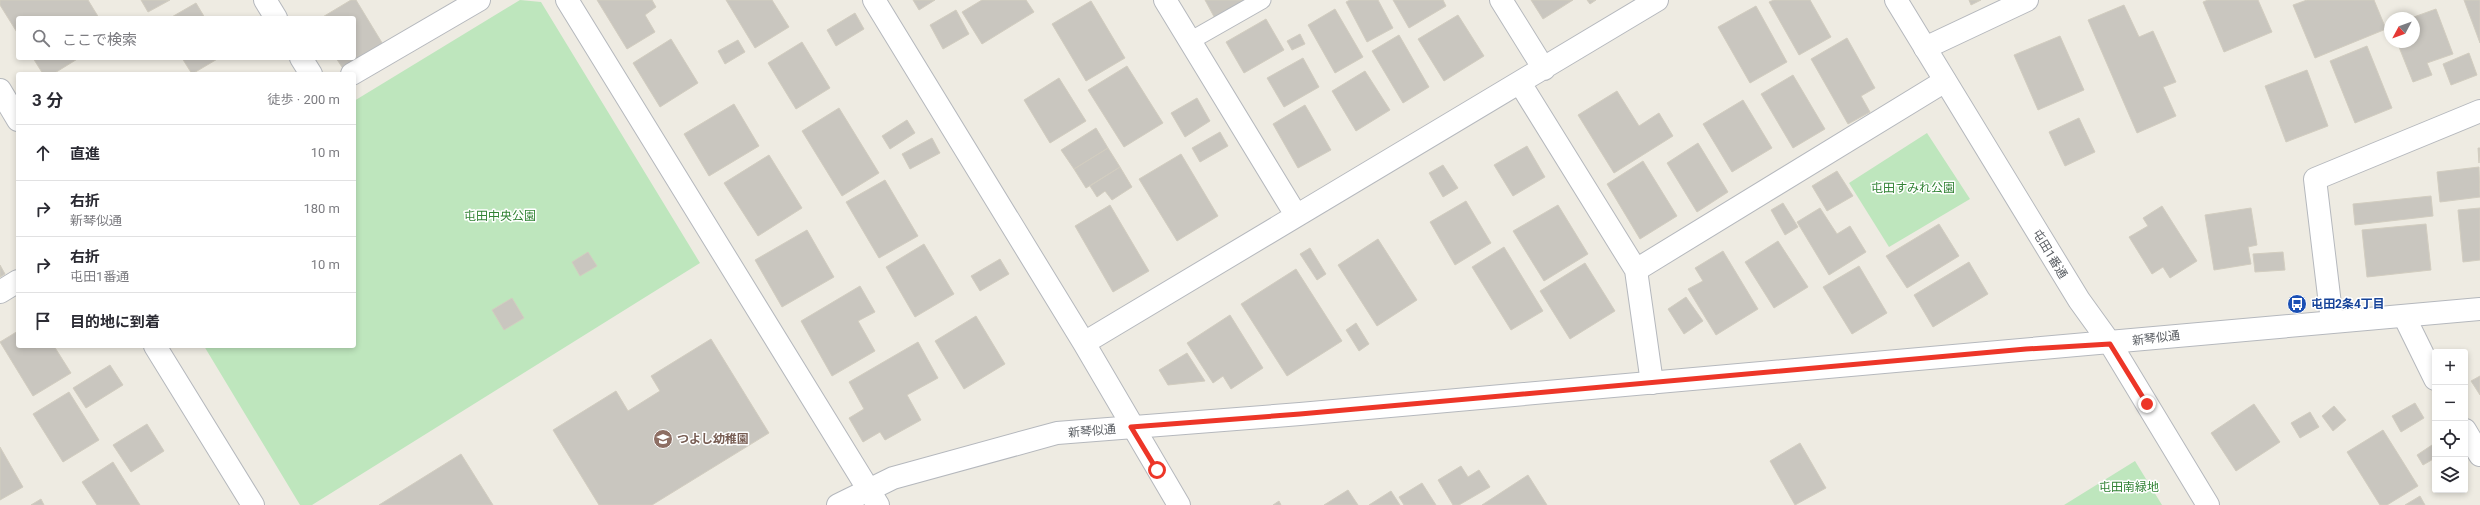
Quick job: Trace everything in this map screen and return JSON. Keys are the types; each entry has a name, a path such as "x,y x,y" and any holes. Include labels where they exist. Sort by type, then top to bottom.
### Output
{"street":[{"path":"265,0 275,16"},
{"path":"355,72 479,0"},
{"path":"567,0 873,497"},
{"path":"874,0 1084,343 1131,427 1179,505"},
{"path":"1165,0 1296,215"},
{"path":"1501,0 1544,69"},
{"path":"1084,343 1657,0"},
{"name":"屯田1番通","path":"1896,0 2079,300 2110,344 2208,505"},
{"path":"1925,48 2027,0"},
{"path":"302,60 309,72"},
{"path":"1636,270 1945,81"},
{"path":"1520,83 1636,270 1652,383"},
{"path":"0,90 16,117"},
{"path":"2332,321 2315,179 2480,111"},
{"path":"0,292 16,282"},
{"name":"新琴似通","path":"838,505 873,497 893,478 1057,433 2110,344 2332,321 2480,309"},
{"path":"2404,316 2432,372"},
{"path":"156,348 253,505"},
{"path":"2468,435 2480,455"}],"lane":[{"path":"1190,42 1262,0"}],"green space":[{"name":"屯田中央公園","path":"520,0 541,2 700,263 312,505 300,505 205,348 356,348 356,100"},
{"name":"屯田すみれ公園","path":"1927,133 1970,199 1889,247 1849,183"},
{"name":"屯田南緑地","path":"2135,461 2162,505 2064,505"}],"building":[{"path":"0,0 88,0 98,16 16,16 16,31 0,5"},
{"path":"141,0 170,0 148,12"},
{"path":"351,0 356,0 384,46 344,70 337,60 356,60 356,16 324,16"},
{"path":"597,0 652,0 656,7 645,15 655,32 627,49"},
{"path":"726,0 772,0 789,27 755,48"},
{"path":"913,0 935,0 919,10"},
{"path":"982,0 1026,0 1034,12 982,44 962,12"},
{"path":"1205,0 1261,0 1218,24"},
{"path":"1350,0 1378,0 1393,28 1367,42 1346,2"},
{"path":"1393,0 1443,0 1446,6 1409,28"},
{"path":"1531,0 1573,0 1543,19"},
{"path":"1587,0 1596,0 1590,4"},
{"path":"1774,0 1810,0 1831,37 1799,55 1769,2"},
{"path":"1969,0 1981,0 1971,5"},
{"path":"2208,0 2258,0 2272,32 2224,52 2203,2"},
{"path":"2307,0 2374,0 2384,24 2384,30 2315,58 2293,5"},
{"path":"2464,0 2480,0 2480,43"},
{"path":"1091,1 1125,58 1086,81 1052,24"},
{"path":"196,3 204,16 173,16"},
{"path":"2124,5 2139,37 2153,31 2176,82 2163,87 2176,116 2137,133 2088,20"},
{"path":"1756,6 1787,62 1750,83 1718,27"},
{"path":"1335,9 1363,57 1335,73 1308,25"},
{"path":"2436,9 2453,54 2427,63 2432,75 2413,82 2399,48 2420,48 2420,15"},
{"path":"956,10 969,34 943,49 930,25"},
{"path":"855,13 864,29 836,46 827,30"},
{"path":"1458,15 1484,56 1444,81 1418,39"},
{"path":"1266,19 1284,50 1244,73 1226,42"},
{"path":"1300,34 1305,44 1292,50 1287,41"},
{"path":"1399,35 1429,87 1403,103 1372,51"},
{"path":"2060,36 2084,90 2038,110 2014,55"},
{"path":"1847,38 1875,88 1861,96 1870,112 1848,124 1811,59"},
{"path":"671,39 698,83 660,107 633,63"},
{"path":"738,40 745,52 725,64 718,51"},
{"path":"802,42 830,88 796,109 768,63"},
{"path":"2367,46 2392,108 2355,123 2330,61"},
{"path":"2469,53 2477,75 2451,85 2443,64"},
{"path":"1303,58 1319,87 1284,107 1267,78"},
{"path":"34,60 76,60 56,72 42,72"},
{"path":"183,60 216,60 195,72 191,72"},
{"path":"1127,66 1163,123 1124,147 1088,90"},
{"path":"2307,70 2328,126 2286,142 2265,86"},
{"path":"1365,71 1390,110 1356,131 1332,91"},
{"path":"1793,75 1825,129 1793,148 1761,94"},
{"path":"1059,78 1086,121 1050,143 1024,100"},
{"path":"1617,91 1639,126 1659,113 1673,136 1614,173 1578,115"},
{"path":"1197,98 1210,121 1185,137 1171,113"},
{"path":"1743,100 1772,148 1732,172 1703,124"},
{"path":"734,104 759,146 709,176 684,134"},
{"path":"1305,105 1331,150 1298,168 1273,124"},
{"path":"839,108 879,173 842,196 802,131"},
{"path":"2079,118 2095,152 2065,166 2049,132"},
{"path":"907,120 915,133 890,149 882,136"},
{"path":"1096,128 1108,148 1074,169 1061,150"},
{"path":"1220,132 1228,146 1200,162 1192,148"},
{"path":"932,138 940,153 910,169 902,154"},
{"path":"1698,143 1728,192 1697,212 1667,163"},
{"path":"1527,146 1545,177 1513,196 1494,165"},
{"path":"1108,148 1120,167 1086,188 1074,169"},
{"path":"2478,148 2480,148 2479,163"},
{"path":"1181,154 1218,216 1177,241 1139,179"},
{"path":"769,155 802,208 758,236 724,183"},
{"path":"1643,161 1677,216 1640,239 1607,184"},
{"path":"1443,165 1458,188 1443,197 1429,173"},
{"path":"1120,167 1132,187 1112,200 1105,191 1097,197 1090,186"},
{"path":"2479,167 2480,197 2440,202 2437,172"},
{"path":"1837,171 1853,196 1827,211 1812,186"},
{"path":"885,180 918,236 879,258 846,202"},
{"path":"2431,196 2433,216 2355,225 2353,204"},
{"path":"1466,201 1491,243 1455,265 1430,222"},
{"path":"1783,203 1798,227 1785,235 1771,210"},
{"path":"1110,205 1149,271 1113,292 1075,226"},
{"path":"1558,205 1588,254 1544,281 1513,231"},
{"path":"2162,206 2197,261 2170,278 2163,267 2152,274 2129,237 2148,226 2143,218"},
{"path":"1820,208 1837,234 1850,226 1866,252 1829,275 1797,222"},
{"path":"2251,208 2257,245 2248,247 2251,264 2214,270 2205,215"},
{"path":"2480,208 2480,260 2463,262 2458,210"},
{"path":"1939,224 1959,256 1907,288 1886,256"},
{"path":"2426,224 2431,270 2367,277 2362,230"},
{"path":"807,230 834,277 782,307 755,260"},
{"path":"1378,239 1417,300 1377,326 1338,265"},
{"path":"1778,241 1808,287 1774,308 1745,262"},
{"path":"924,244 954,294 915,317 886,267"},
{"path":"1504,247 1543,311 1511,330 1472,267"},
{"path":"1310,248 1326,274 1317,280 1300,254"},
{"path":"1723,251 1758,309 1716,335 1688,289 1703,281 1695,268"},
{"path":"588,252 597,266 580,276 572,262"},
{"path":"2283,252 2285,270 2255,272 2253,254"},
{"path":"1000,259 1009,274 980,291 971,276"},
{"path":"1969,262 1988,294 1933,327 1914,295"},
{"path":"1585,263 1615,311 1570,339 1540,291"},
{"path":"0,265 5,274 0,277"},
{"path":"1859,266 1887,313 1852,334 1823,287"},
{"path":"1296,269 1342,341 1287,376 1241,304"},
{"path":"860,286 875,312 858,321 875,351 832,376 801,321"},
{"path":"1686,297 1703,321 1684,334 1668,309"},
{"path":"512,298 524,318 504,330 492,310"},
{"path":"1230,315 1263,368 1231,389 1223,376 1213,383 1187,343"},
{"path":"976,316 1005,364 964,389 935,341"},
{"path":"1356,323 1369,344 1359,351 1346,330"},
{"path":"16,332 16,348 55,348 71,373 33,396 0,342"},
{"path":"711,339 769,433 652,505 599,505 553,430 616,391 628,411 660,391 651,376"},
{"path":"918,342 938,378 907,395 921,420 885,440 880,432 863,442 849,418 864,409 849,382"},
{"path":"1187,353 1205,381 1168,385 1159,370"},
{"path":"110,365 123,385 86,408 73,388"},
{"path":"2480,376 2480,395 2471,381"},
{"path":"69,392 99,440 63,462 33,414"},
{"path":"2415,403 2424,418 2401,432 2392,416"},
{"path":"2254,404 2280,442 2236,471 2211,433"},
{"path":"2334,406 2346,420 2333,431 2322,416"},
{"path":"2310,412 2319,427 2300,438 2291,423"},
{"path":"147,424 164,451 131,472 113,445"},
{"path":"2383,430 2418,486 2387,505 2380,505 2347,452"},
{"path":"1800,443 1826,488 1795,505 1770,461"},
{"path":"2432,445 2432,460 2423,465 2417,455"},
{"path":"0,447 23,487 0,500"},
{"path":"461,454 493,505 379,505"},
{"path":"113,462 140,505 97,505 82,482"},
{"path":"1461,466 1468,477 1479,470 1490,487 1459,505 1453,505 1438,480"},
{"path":"1528,475 1547,505 1482,505"},
{"path":"1422,483 1436,505 1404,505 1399,497"},
{"path":"1348,490 1358,505 1324,505"},
{"path":"1391,491 1400,505 1369,505"},
{"path":"2420,496 2425,505 2405,505"},
{"path":"41,499 44,505 31,505"},
{"path":"1279,501 1281,505 1273,505"}],"place":[{"name":"屯田2条4丁目","path":"2297,304"},
{"name":"つよし幼稚園","path":"663,439"}],"route":[{"path":"1157,470 1131,427 1300,414 2026,349 2110,344 2147,404"}]}
